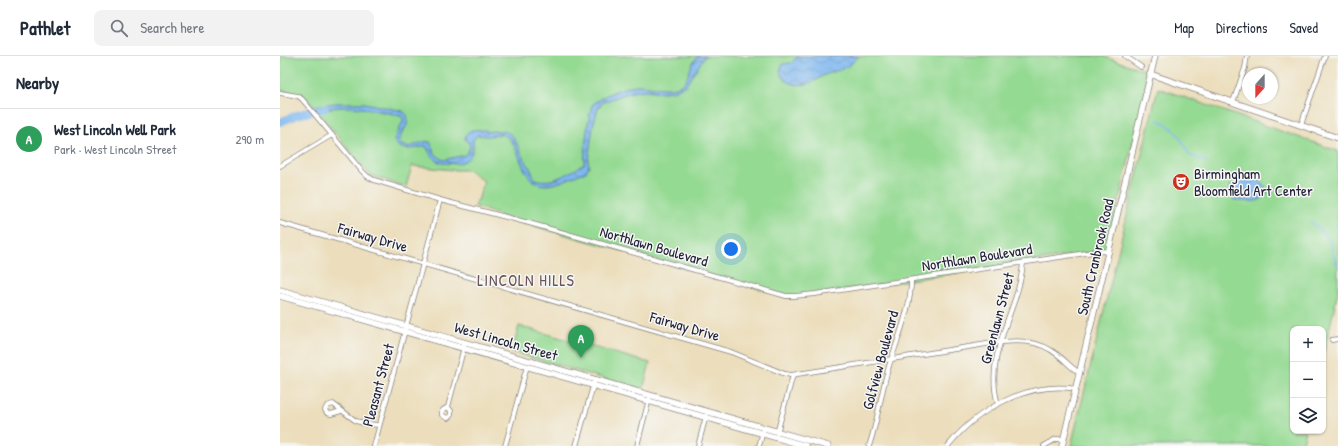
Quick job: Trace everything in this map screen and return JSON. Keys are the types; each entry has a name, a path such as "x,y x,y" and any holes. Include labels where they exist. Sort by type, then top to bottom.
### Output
{"street":[{"path":"1125,56 1141,66"},
{"name":"South Cranbrook Road","path":"1062,446 1155,56"},
{"path":"1233,102 1245,68 1247,56"},
{"path":"1301,125 1325,56"},
{"path":"1150,74 1338,138"},
{"name":"Northlawn Boulevard","path":"280,93 298,96 306,103 361,170 370,178 440,200 790,296 911,280 1093,252 1109,251"},
{"path":"280,166 332,135"},
{"name":"Pleasant Street","path":"374,446 440,200"},
{"name":"Fairway Drive","path":"280,223 731,352 781,374 793,375 1001,342 1025,341 1043,346 1056,353 1073,369 1080,372"},
{"name":"Greenlawn Street","path":"998,404 995,390 994,371 1001,342 1021,280 1023,262"},
{"name":"Golfview Boulevard","path":"869,446 891,359 910,293 911,280"},
{"name":"West Lincoln Street","path":"280,290 314,302 763,431 828,446"},
{"name":"West Lincoln Street","path":"280,296 314,302"},
{"path":"1332,340 1338,339"},
{"path":"448,407 465,345"},
{"path":"505,446 528,363"},
{"path":"777,434 793,375"},
{"path":"576,446 594,382"},
{"path":"948,446 966,427 998,404 1038,390 1059,387 1076,389"},
{"path":"637,446 650,398"},
{"path":"341,411 359,422 379,425"},
{"path":"698,446 707,415"},
{"path":"759,446 763,431"},
{"name":"West Lincoln Street","path":"777,434 806,446"},
{"path":"1044,446 1056,439 1064,439"}],"green space":[{"path":"280,56 1102,56 1150,72 1107,250 792,298 512,220 475,206 484,181 468,170 412,166 406,187 370,175 307,99 298,94 280,90"},
{"path":"1158,88 1338,151 1338,292 1326,343 1326,326 1290,326 1290,434 1305,434 1302,446 1071,446"},
{"path":"519,326 650,363 643,390 512,352"}],"water":[{"path":"698,56 705,56 686,85 673,91 665,92 644,90 628,93 603,102 598,108 593,126 588,161 589,165 586,172 550,185 536,183 530,177 525,170 514,145 510,139 504,135 477,135 473,140 471,155 468,159 455,164 441,163 433,158 426,146 413,149 404,149 397,144 394,140 403,121 403,118 400,115 350,107 329,108 317,111 312,106 337,103 365,103 403,111 407,115 408,120 407,125 400,137 399,143 411,146 430,142 435,154 443,160 465,155 469,150 470,145 465,139 469,131 486,130 487,132 508,132 514,139 535,179 548,180 561,177 584,164 592,105 601,98 613,92 632,86 642,85 671,88 681,85 684,83 695,59"},
{"path":"798,56 859,56 848,66 810,83 801,85 787,81 781,75 780,70 783,64 791,63"},
{"path":"1243,173 1255,176 1268,190 1263,198 1248,202 1233,199 1230,187 1236,183 1239,176"}],"waterway":[{"path":"280,122 297,115 325,108"},
{"path":"1157,120 1174,130 1183,142 1189,155 1207,163"},
{"path":"1311,222 1329,240 1338,266"}],"place":[{"name":"Birmingham Bloomfield Art Center","path":"1181,182"},
{"name":"West Lincoln Well Park","path":"581,358"}],"district":[{"name":"LINCOLN HILLS","path":"526,280"}]}
